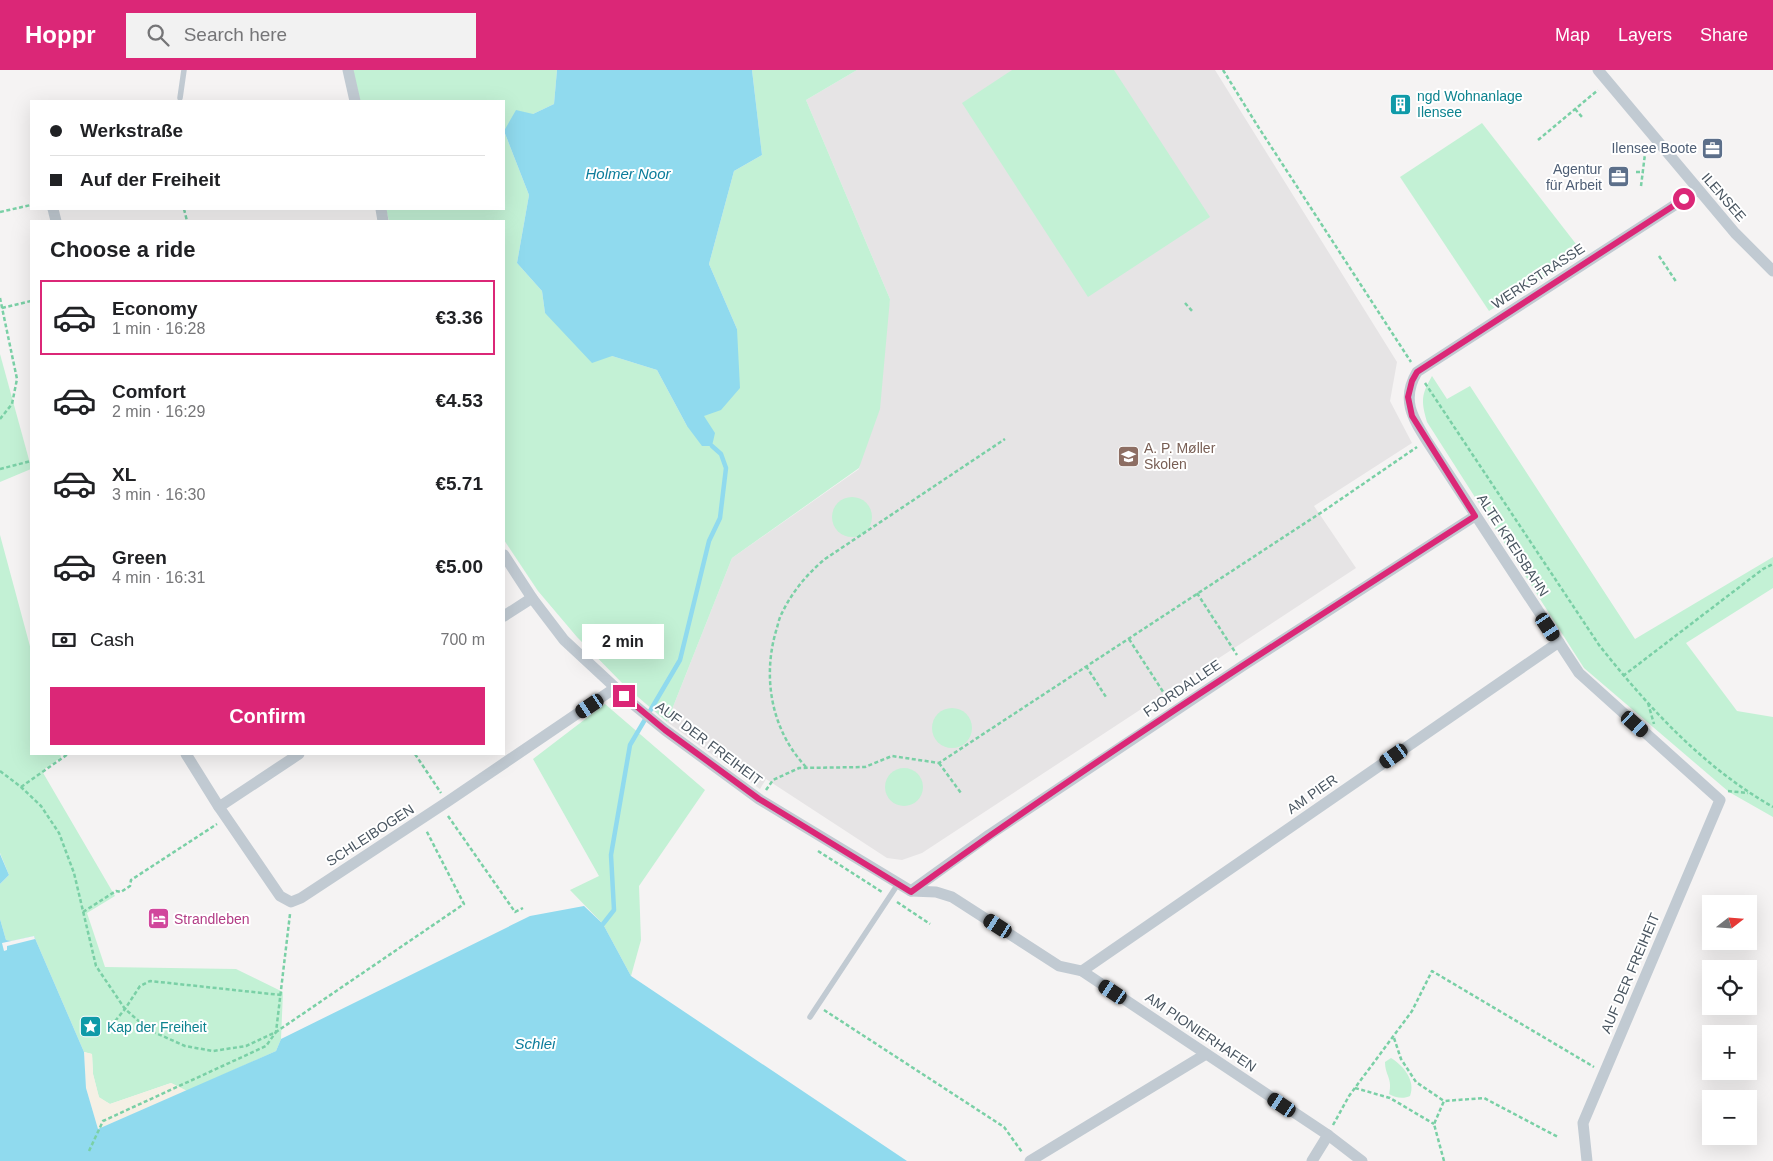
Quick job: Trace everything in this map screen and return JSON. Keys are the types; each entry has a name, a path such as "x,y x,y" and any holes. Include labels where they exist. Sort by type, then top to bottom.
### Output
{"street":[{"path":"348,70 355,100"},
{"name":"ILENSEE","path":"1598,70 1735,233 1773,271"},
{"name":"WERKSTRASSE","path":"1417,372 1698,190"},
{"name":"ALTE KREISBAHN","path":"1417,372 1412,381 1408,397 1412,416 1475,516 1579,673 1720,800"},
{"name":"FJORDALLEE","path":"911,892 989,835 1244,665 1475,516"},
{"name":"AUF DER FREIHEIT","path":"505,557 532,598 564,640 633,704 759,799 911,892"},
{"path":"505,615 532,598"},
{"name":"AM PIER","path":"1082,971 1559,642"},
{"name":"SCHLEIBOGEN","path":"291,902 301,898 421,820 615,688"},
{"path":"187,755 280,896 291,902"},
{"path":"220,807 298,755"},
{"name":"AUF DER FREIHEIT","path":"1587,1161 1582,1124 1720,800"},
{"name":"AM PIONIERHAFEN","path":"911,892 936,892 952,897 1058,966 1082,971 1328,1135 1362,1161"},
{"path":"1027,1158 1206,1054"},
{"path":"1312,1161 1328,1135"}],"lane":[{"path":"180,98 184,70"},
{"path":"810,1017 898,884"}],"path":[{"path":"1223,70 1417,372 1599,645 1623,676 1664,721 1718,772 1749,794 1773,807"},
{"path":"1538,140 1607,82"},
{"path":"1575,109 1582,117"},
{"path":"1641,186 1646,146 1655,138"},
{"path":"1636,172 1644,172"},
{"path":"0,212 30,205"},
{"path":"1659,256 1677,283"},
{"path":"0,298 17,379 12,404 0,419"},
{"path":"2,308 30,301"},
{"path":"1185,303 1194,312"},
{"path":"806,767 790,749 781,730 773,707 770,689 772,645 781,614 793,593 825,559 1005,439"},
{"path":"759,799 773,780 806,767 865,767 892,756 939,763 1427,441"},
{"path":"0,469 30,461"},
{"path":"1623,676 1763,569 1773,564"},
{"path":"1197,593 1244,665"},
{"path":"1129,639 1175,711"},
{"path":"1086,666 1106,697"},
{"path":"22,787 67,755"},
{"path":"416,755 444,804 515,912 523,908"},
{"path":"939,763 961,793"},
{"path":"0,771 22,787 41,806 59,833 74,873 96,966 125,1009 149,1030 185,1046 214,1051 246,1046 276,1032 464,904 421,820"},
{"path":"83,912 116,891 121,892 130,886 132,880 226,817"},
{"path":"89,1151 104,1121 266,1046 276,1032 282,996 291,902"},
{"path":"1328,1135 1354,1088 1394,1038 1412,1011 1432,971 1604,1073"},
{"path":"107,1031 125,1009 140,986 150,981 282,996"},
{"path":"818,1006 1004,1128 1027,1158"},
{"path":"1394,1038 1401,1059 1416,1082 1444,1100 1484,1098 1558,1137"},
{"path":"1354,1088 1390,1098 1434,1124"},
{"path":"1444,1100 1434,1124 1444,1161"}],"shaded area":[{"name":"A. P. Møller Skolen","path":"857,70 1215,70 1397,362 1390,401 1412,443 1314,506 1356,568 922,853 902,860 887,858 766,779 760,789 667,722 732,558 859,469 890,299 806,100"}],"green space":[{"path":"353,70 557,70 554,104 505,130 505,100 360,100"},
{"path":"752,70 857,70 806,100 890,299 880,409 859,468 732,558 667,722 624,685 577,637 538,591 505,542 505,220 389,220 386,210 505,210 505,134 529,195 517,263 542,291 545,313 612,356 657,370 687,426 704,416 737,329 709,264 734,171 762,155"},
{"path":"1012,70 1114,70 1210,217 1088,297 962,103"},
{"path":"1482,123 1583,253 1489,311 1400,177"},
{"path":"0,354 30,463 30,469 0,482"},
{"path":"1432,376 1447,399 1470,386 1635,639 1773,557 1773,588 1686,643 1737,711 1773,717 1773,817 1729,792 1584,668 1427,422 1423,398"},
{"path":"852,497 866,503 872,517 866,531 852,537 838,531 832,517 838,503"},
{"path":"0,535 30,646 30,755 60,755 61,757 42,771 115,896 87,913 105,967 236,969 283,992 281,1039 276,1051 187,1091 171,1083 110,1104 99,1098 93,1074 92,1054 84,1052 34,936 12,941 6,940 0,919 0,884 9,875 0,853"},
{"path":"605,704 705,790 639,886 641,940 631,976 603,924 570,890 599,876 533,759"},
{"path":"952,708 966,714 972,728 966,742 952,748 938,742 932,728 938,714"},
{"path":"904,768 911,769 917,774 922,780 922,794 917,800 911,805 904,806 897,805 891,800 886,794 885,787 886,780 891,774 897,769"},
{"path":"1391,1058 1408,1074 1411,1085 1410,1096 1400,1098 1389,1094 1390,1084 1385,1062"}],"sand":[{"path":"84,1052 92,1054 93,1074 99,1097 110,1104 171,1083 187,1091 98,1129 86,1088"}],"water":[{"name":"Holmer Noor","path":"557,70 752,70 762,155 734,171 709,264 737,329 740,388 721,410 704,416 715,433 712,446 702,446 687,426 657,370 612,356 592,363 545,313 542,291 517,263 529,195 505,129 516,110 533,114 554,104"},
{"path":"0,854 9,875 0,884"},
{"name":"Schlei","path":"584,906 603,924 631,976 907,1161 0,1161 0,919 6,940 12,941 34,936 84,1052 86,1088 98,1129 276,1051 281,1039 530,916"}],"pier":[{"path":"34,936 35,939 7,946 7,950 4,951 2,943"}],"waterway":[{"path":"603,924 614,910 611,855 630,745 680,660 709,541 720,518 726,468 721,454 712,446"}],"place":[{"name":"ngd Wohnanlage Ilensee","path":"1401,104"},
{"name":"Ilensee Boote","path":"1713,148"},
{"name":"Agentur für Arbeit","path":"1618,177"},
{"name":"A. P. Møller Skolen","path":"1128,456"},
{"name":"Strandleben","path":"158,919"},
{"name":"Kap der Freiheit","path":"91,1027"}],"route":[{"path":"624,696 665,730 759,799 911,892 989,835 1230,674 1475,516 1412,416 1408,397 1412,381 1417,372 1684,199"}]}
